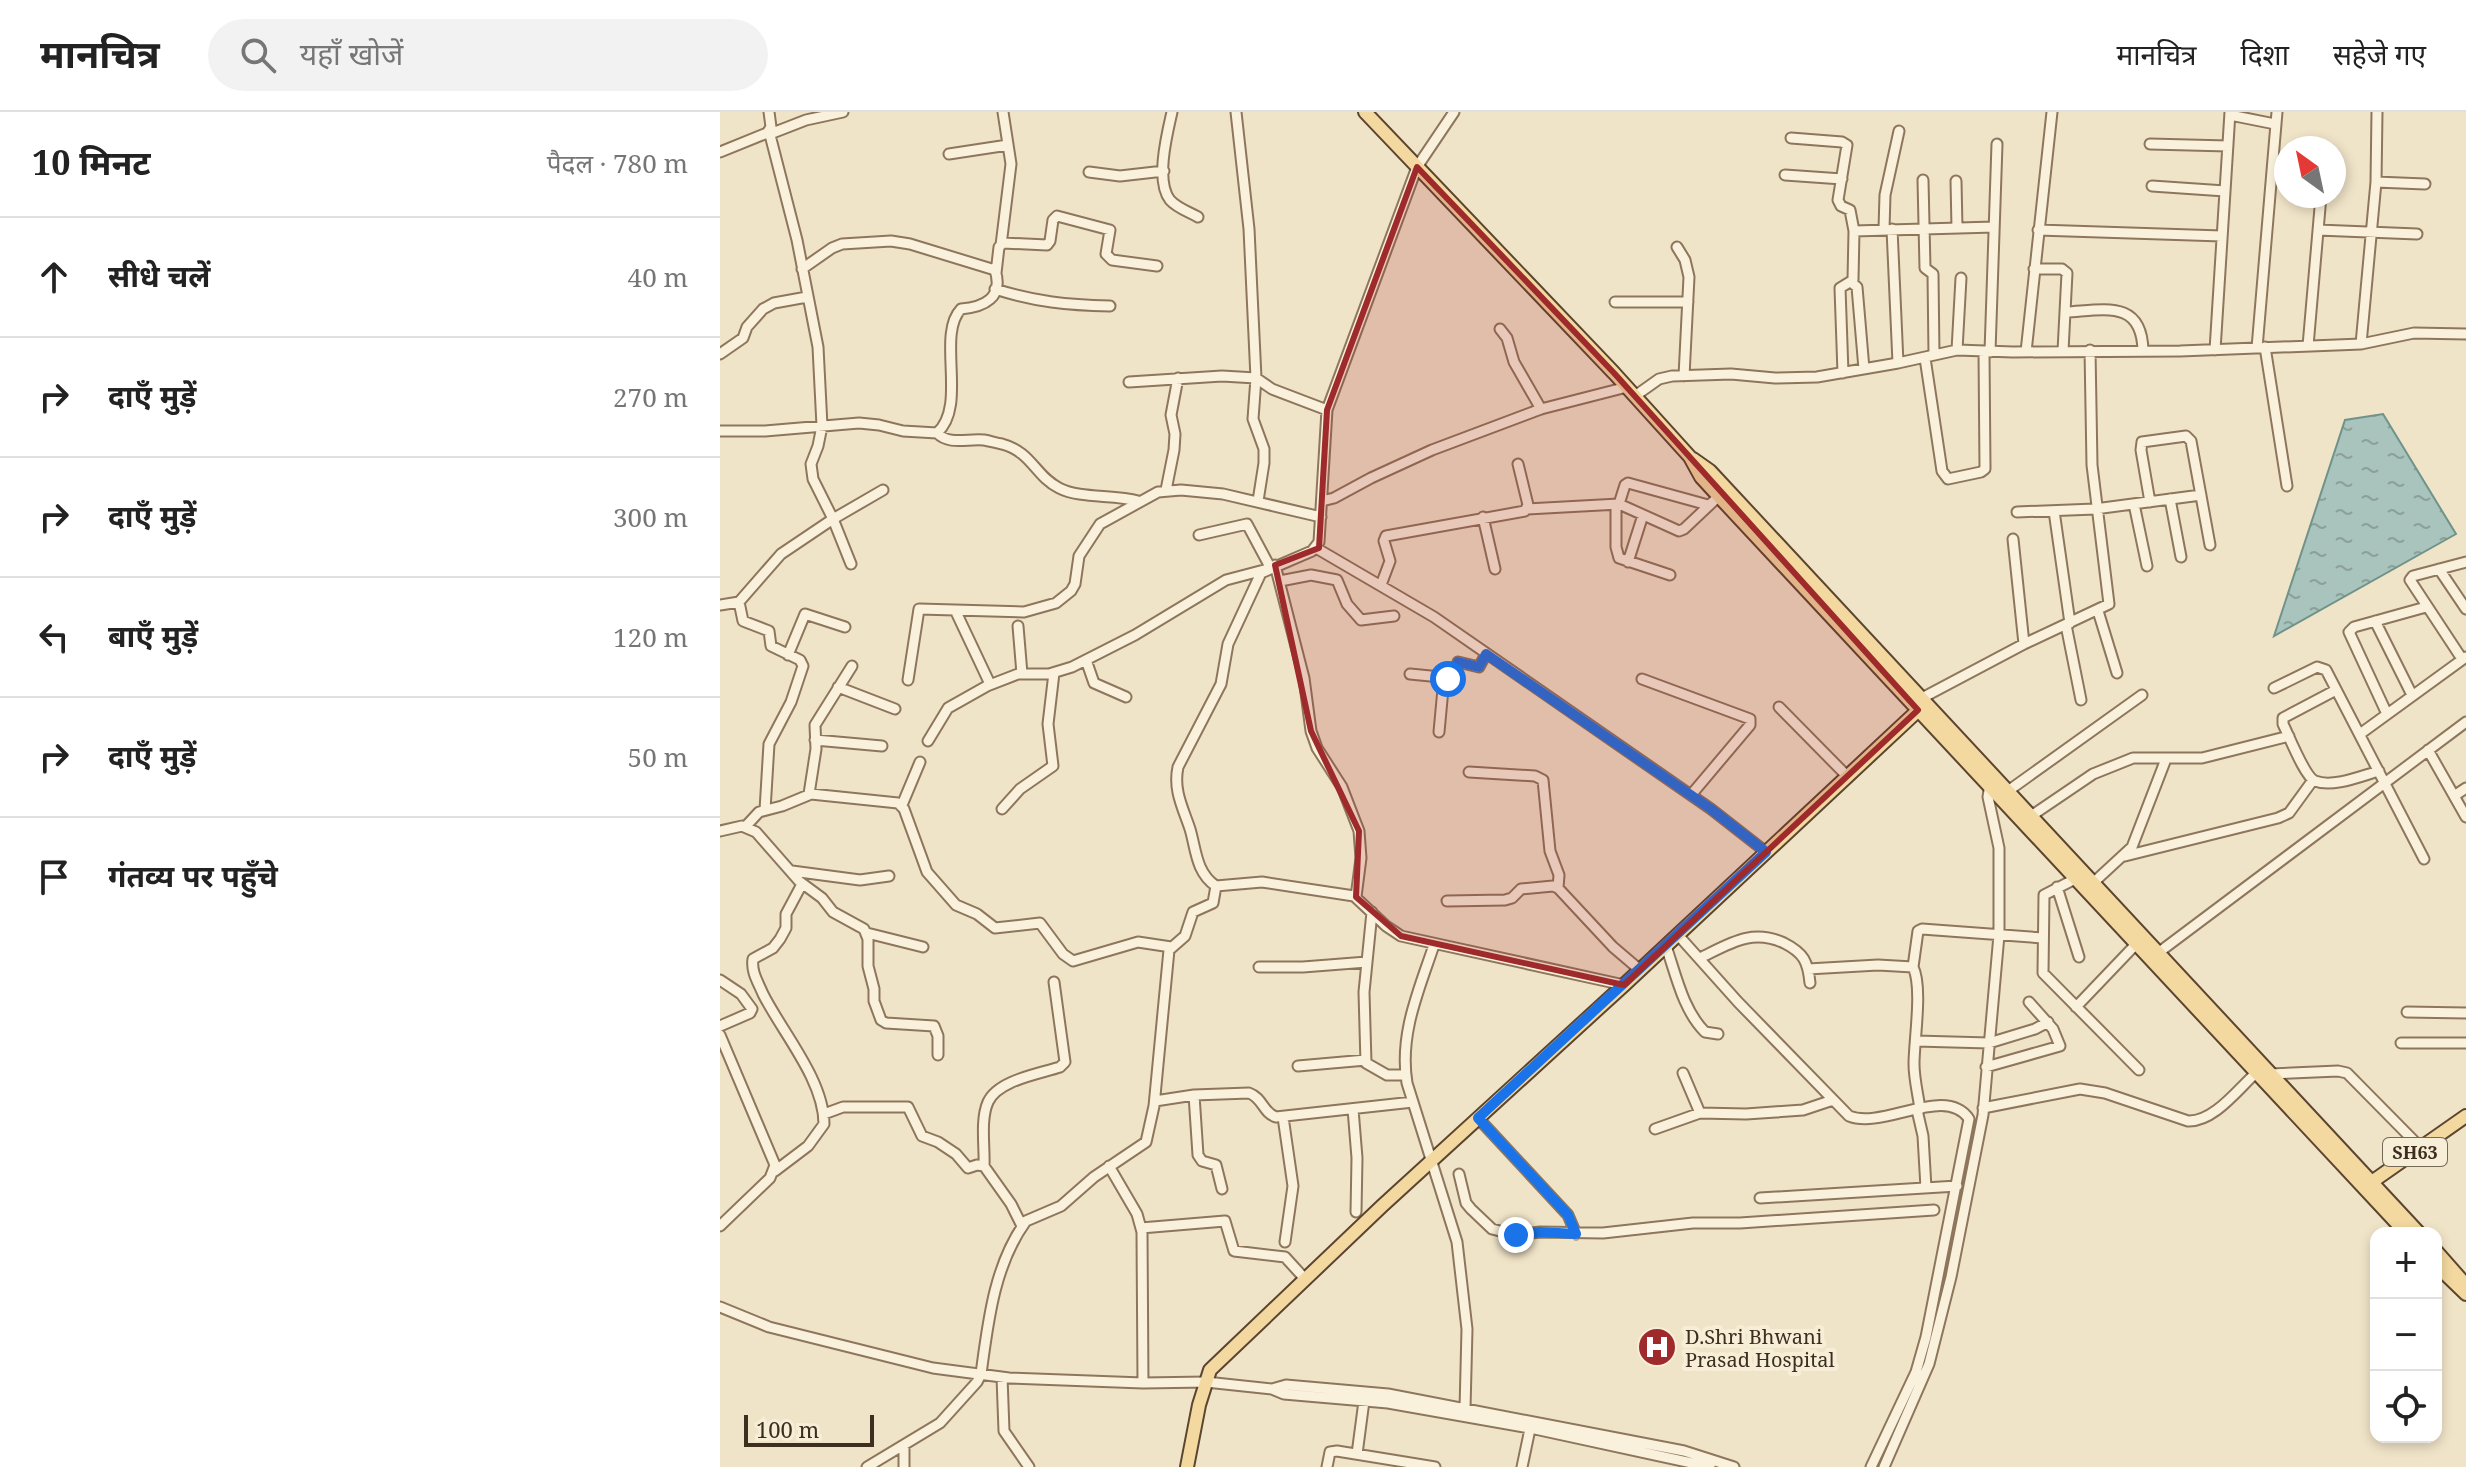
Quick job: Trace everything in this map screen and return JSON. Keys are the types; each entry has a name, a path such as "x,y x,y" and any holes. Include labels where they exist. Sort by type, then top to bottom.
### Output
{"main road":[{"path":"1365,112 1690,457 1710,471 1991,781 2075,879 2140,941 2158,953 2270,1074 2401,1227"},
{"path":"1690,457 1701,477 1922,704"},
{"path":"1187,1467 1199,1405 1210,1370 1922,704"},
{"path":"1991,781 2008,791 2093,883 2256,1073 2412,1227"},
{"name":"SH63","path":"2367,1185 2466,1116"},
{"path":"2442,1257 2464,1278"},
{"path":"2442,1271 2466,1294"}],"street":[{"path":"769,112 769,133 818,347 822,426 811,470 816,488 833,519 851,564"},
{"path":"720,152 806,120 843,112"},
{"path":"937,433 944,425 951,396 951,337 955,318 961,309 986,305 995,289 1011,164 1003,112"},
{"path":"1172,112 1166,137 1166,191 1170,200 1198,217"},
{"path":"1236,112 1249,229 1256,378 1253,419 1264,449 1258,501"},
{"path":"928,741 948,708 990,684 1022,674 1054,673 1086,660 1135,635 1226,580 1270,567 1316,548 1321,517 1327,410 1417,167 1454,112"},
{"path":"2020,352 2034,269 2052,112"},
{"path":"2277,112 2261,348 2287,486"},
{"path":"2361,344 2376,182 2377,112"},
{"path":"2215,350 2230,114 2275,124"},
{"path":"1898,363 1885,195 1899,131"},
{"path":"1791,138 1845,143 1847,148 1838,203 1850,210 1854,231 1852,283"},
{"path":"1923,180 1925,268 1933,274 1929,357 1942,471 1948,479 1985,469 1997,144"},
{"path":"2150,144 2228,146"},
{"path":"949,154 1008,145"},
{"path":"1089,172 1120,176 1164,171"},
{"path":"1785,175 1842,179"},
{"path":"1956,181 1957,228"},
{"path":"2376,182 2425,184"},
{"path":"2152,186 2225,191"},
{"path":"2308,346 2320,208"},
{"path":"1001,245 1006,242 1050,244 1053,220 1057,216 1110,230 1106,254 1112,260 1157,266"},
{"path":"1854,231 1994,227"},
{"path":"2038,230 2222,236"},
{"path":"2318,230 2417,234"},
{"path":"802,269 842,244 891,241 989,268 996,273"},
{"path":"1677,247 1688,269 1684,376"},
{"path":"2034,269 2062,269 2067,273 2063,351"},
{"path":"1957,350 1961,278"},
{"path":"1852,283 1857,287 1864,369"},
{"path":"1843,373 1840,288 1852,283"},
{"path":"995,289 1028,300 1055,304 1110,306"},
{"path":"720,354 743,338 747,327 763,309 774,303 807,297"},
{"path":"1615,302 1688,302"},
{"path":"2066,312 2111,310 2128,314 2141,328 2143,351"},
{"path":"1500,329 1507,338 1514,362 1541,409"},
{"path":"1322,501 1432,450 1541,409 1631,392 1659,379 1731,374 1795,379 1843,373 1957,350 2215,350 2361,344 2414,333 2466,334"},
{"path":"1922,704 2024,644 2106,607 2109,601 2095,509 2089,418 2090,350"},
{"path":"1129,382 1222,376 1256,378 1272,389 1327,410"},
{"path":"1166,490 1174,450 1171,415 1178,378"},
{"path":"720,431 765,431 859,423 937,433 945,439 986,440 1019,450 1056,487 1069,493 1119,496 1138,501"},
{"path":"2150,502 2142,442 2183,435 2191,441 2210,545"},
{"path":"1518,464 1527,509"},
{"path":"1670,575 1619,558 1616,549 1617,504 1625,485 1628,483 1708,505"},
{"path":"720,605 739,602 781,554 883,490"},
{"path":"908,680 919,609 1033,611 1056,603 1075,584 1079,556 1100,524 1138,501 1166,490 1223,494 1321,517"},
{"path":"2017,512 2095,509 2201,495"},
{"path":"1381,585 1390,561 1384,541 1386,536 1527,509 1617,504 1682,530 1719,496"},
{"path":"2170,499 2181,557"},
{"path":"2134,504 2147,566"},
{"path":"2054,511 2081,700"},
{"path":"1628,562 1643,515"},
{"path":"1483,517 1495,569"},
{"path":"1199,535 1247,524 1280,581 1304,678 1311,731 1317,748 1342,787 1359,831 1361,858 1356,897"},
{"path":"2013,539 2024,644"},
{"path":"1316,548 1434,617 1691,795 1766,852"},
{"path":"2360,734 2464,658 2410,580 2413,576 2466,562"},
{"path":"1270,567 1228,644 1221,684 1178,767 1178,796 1200,866 1210,882 1216,886 1262,882 1356,897 1393,933 1434,945 1624,985"},
{"path":"2439,569 2466,609"},
{"path":"1280,581 1311,575 1337,580 1347,604 1361,620 1394,616"},
{"path":"739,602 743,621 769,631 771,646 800,660 802,669 791,702 769,744 765,810"},
{"path":"2387,714 2349,632 2354,627 2426,607"},
{"path":"2098,611 2117,673"},
{"path":"956,612 990,684"},
{"path":"788,655 805,614 845,627"},
{"path":"2375,621 2412,695"},
{"path":"1018,626 1022,674"},
{"path":"1410,674 1453,677 1458,662 1479,667 1486,654"},
{"path":"1086,660 1094,683 1126,697"},
{"path":"809,794 815,725 852,666"},
{"path":"2274,688 2320,667 2326,670 2424,859"},
{"path":"1002,809 1020,789 1053,766 1048,724 1054,673"},
{"path":"1439,732 1444,678"},
{"path":"1642,679 1750,719 1750,725 1691,795"},
{"path":"838,687 895,709"},
{"path":"2313,780 2282,721 2285,715 2336,690"},
{"path":"2008,791 2142,695"},
{"path":"1779,707 1847,776"},
{"path":"2158,953 2466,722"},
{"path":"2031,816 2070,788 2114,764 2141,757 2202,758 2289,736"},
{"path":"815,740 882,746"},
{"path":"2428,750 2466,817"},
{"path":"2093,883 2125,856 2137,836 2166,759"},
{"path":"920,762 902,805 927,872 956,905 977,914 995,928 1040,923 1063,954 1073,961 1138,942 1171,947"},
{"path":"2313,780 2342,781 2379,771"},
{"path":"1469,772 1535,776 1543,780 1550,851 1559,875 1558,888 1613,947 1640,970"},
{"path":"2125,856 2278,818 2289,813 2313,780"},
{"path":"1884,1467 1929,1364 1951,1277 1986,1067 1999,848 1989,809 1991,781"},
{"path":"2454,796 2466,788"},
{"path":"746,826 755,813 809,794 847,796 902,805"},
{"path":"720,831 746,826 763,838 802,884 822,898 837,916 867,933 923,947"},
{"path":"792,871 860,880 889,876"},
{"path":"2075,879 2044,895 2043,973 2139,1070"},
{"path":"720,1226 775,1171 810,1144 822,1129 824,1114 809,1075 752,967 753,959 773,948 780,939 786,928 786,914 802,884"},
{"path":"867,1467 948,1417 981,1374 994,1293 1022,1226 1034,1215 1061,1206 1109,1166 1146,1142 1155,1101 1167,959 1171,947 1185,936 1193,912 1213,903 1216,886"},
{"path":"2057,887 2079,957"},
{"path":"1447,901 1505,900 1521,889 1558,888"},
{"path":"1372,912 1364,992 1366,1060 1370,1067 1385,1074 1405,1075"},
{"path":"1926,1188 1914,1067 1916,974 1913,967 1920,930 2043,938"},
{"path":"867,933 868,966 881,1020 886,1023 934,1026 938,1036 938,1055"},
{"path":"1678,935 1833,1100 1849,1116 1859,1119 1945,1104 1977,1113 2080,1089 2105,1093 2188,1121 2198,1121 2215,1111 2256,1073"},
{"path":"1700,958 1735,941 1766,935 1793,947 1806,960 1810,983"},
{"path":"2076,1007 2140,941"},
{"path":"1434,945 1409,1022 1404,1046 1405,1075 1457,1242 1462,1268 1467,1329 1465,1409"},
{"path":"1666,946 1694,1019 1705,1032 1718,1034"},
{"path":"1259,967 1367,962"},
{"path":"1808,969 1878,965 1913,967"},
{"path":"720,980 741,994 752,1009 750,1013 720,1026"},
{"path":"1022,1226 1011,1204 984,1166 985,1116 990,1099 1003,1087 1060,1067 1065,1062 1054,982"},
{"path":"1986,1067 2057,1048 2060,1041 2048,1022 2029,1002"},
{"path":"2407,1012 2466,1013"},
{"path":"1916,1041 1986,1043 2035,1029 2048,1022"},
{"path":"720,1035 757,1119 775,1171"},
{"path":"2401,1043 2466,1043"},
{"path":"1298,1066 1366,1060"},
{"path":"1683,1073 1700,1113"},
{"path":"2270,1074 2347,1073 2421,1148"},
{"path":"1155,1101 1194,1095 1249,1093 1259,1098 1269,1114 1283,1117 1413,1102"},
{"path":"1194,1095 1198,1155 1202,1161 1216,1165 1222,1189"},
{"path":"1655,1129 1700,1113 1803,1110 1833,1100"},
{"path":"824,1114 843,1107 908,1107 922,1136 935,1140 956,1154 968,1168 984,1166"},
{"path":"1353,1109 1357,1158 1356,1212"},
{"path":"1871,1467 1920,1359 1942,1269 1969,1125 1977,1113"},
{"path":"1283,1117 1293,1186 1285,1242"},
{"path":"1478,1118 1568,1215 1576,1234"},
{"path":"1109,1166 1137,1214 1141,1228 1143,1383"},
{"path":"1459,1174 1466,1203 1492,1229 1516,1235 1540,1232 1576,1234 1693,1223 1740,1223 1934,1210"},
{"path":"1760,1198 1957,1186"},
{"path":"1141,1228 1225,1221 1234,1251 1285,1257 1306,1280"},
{"path":"720,1307 769,1327 933,1368 1002,1377 1143,1383 1206,1382 1272,1389 1284,1394 1364,1401 1530,1429 1709,1467"},
{"path":"1002,1377 1004,1431 1029,1467"},
{"path":"1272,1389 1286,1385 1388,1394 1684,1451 1734,1467"},
{"path":"1357,1454 1364,1401"},
{"path":"1522,1467 1530,1429"},
{"path":"904,1445 904,1467"},
{"path":"1327,1467 1328,1456 1333,1451 1357,1454 1381,1463 1435,1467"}],"highlighted area":[{"path":"1417,167 1614,373 1918,710 1624,985 1401,936 1356,897 1359,831 1311,731 1275,565 1319,548 1327,410"}],"water":[{"path":"2383,414 2456,534 2274,636 2345,420"}],"place":[{"name":"D.Shri Bhwani Prasad Hospital","path":"1657,1347"}],"route":[{"path":"1448,679 1455,675 1458,662 1479,667 1486,654 1711,809 1766,852 1478,1118 1568,1215 1576,1234 1540,1232 1516,1235"}]}
